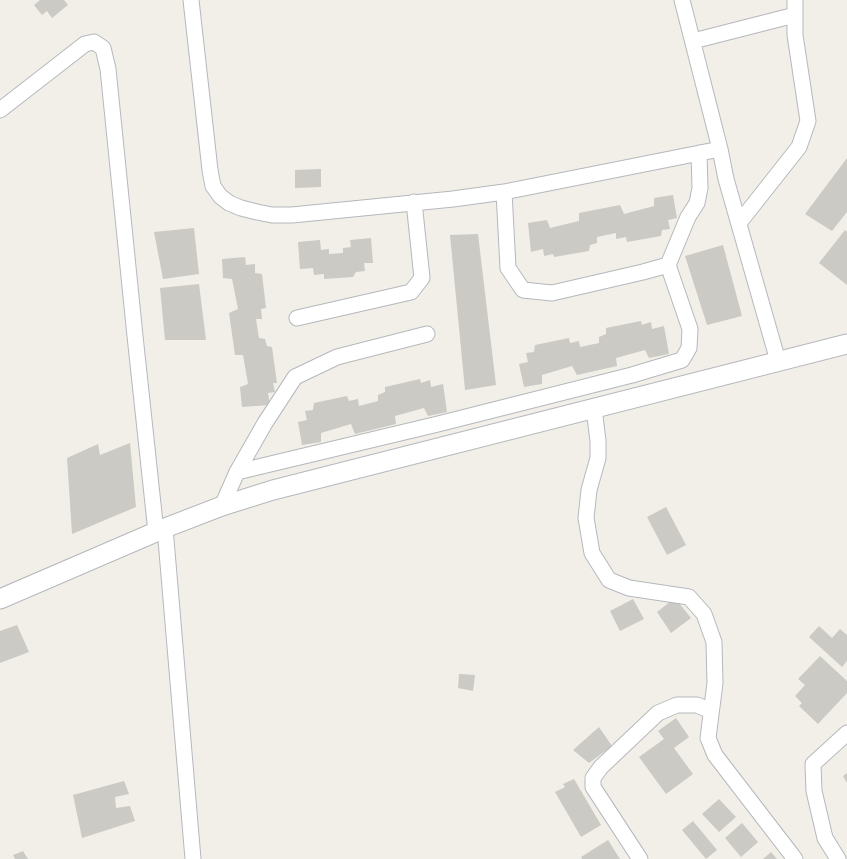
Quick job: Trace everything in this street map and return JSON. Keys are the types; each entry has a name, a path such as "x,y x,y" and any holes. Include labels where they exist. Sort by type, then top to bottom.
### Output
{"street":[{"path":"191,0 210,170 214,186 220,196 229,203 241,208 272,215 292,215 453,199 504,192 720,149"},
{"path":"682,0 720,149 726,179 778,362"},
{"path":"693,42 795,7 795,35 808,121 799,147 739,223"},
{"path":"0,110 85,44 94,42 103,48 108,69 135,343 160,530 193,859"},
{"path":"237,472 438,424 632,375 682,360 689,348 690,329 668,265 688,217 697,203 700,188 699,153"},
{"path":"504,192 508,268 523,290 552,293 668,265"},
{"path":"297,318 411,292 422,278 414,202"},
{"path":"222,506 237,472 265,423 295,377 337,357 427,334"},
{"path":"0,599 160,530 222,506 273,490 847,344"},
{"path":"594,408 598,441 598,458 589,490 586,518 592,553 609,580 629,588 689,597 704,614 714,642 715,683 708,738 715,755 796,859"},
{"path":"438,424 443,447"},
{"path":"640,859 592,787 593,778 601,767 658,713 677,705 697,705 711,711"},
{"path":"838,859 825,838 814,791 813,764 847,733"}],"building":[{"path":"40,0 64,0 68,5 52,18 47,11 42,15 34,5"},
{"path":"847,158 847,212 832,231 805,214"},
{"path":"321,169 321,187 295,188 295,170"},
{"path":"673,195 677,218 668,220 670,229 662,230 661,236 627,242 626,237 616,239 616,233 597,237 597,243 590,245 589,251 554,257 553,254 544,256 543,249 531,252 528,223 547,220 550,228 579,221 579,213 620,205 624,214 654,206 654,198"},
{"path":"194,228 199,274 163,279 154,232"},
{"path":"845,230 847,232 847,285 819,263"},
{"path":"478,234 496,385 465,390 450,235"},
{"path":"371,238 373,263 364,263 365,271 356,272 353,277 324,279 324,274 314,275 313,268 300,269 298,242 320,240 321,250 329,249 329,254 343,253 343,248 351,247 350,240"},
{"path":"723,245 742,316 707,325 685,256"},
{"path":"245,257 246,265 255,264 255,273 262,274 266,308 261,309 262,319 256,319 259,338 265,339 267,346 272,347 277,383 273,383 275,392 268,393 270,405 242,407 240,387 248,384 243,355 235,355 229,313 238,309 232,279 223,278 222,259"},
{"path":"199,284 206,340 165,340 160,288"},
{"path":"641,321 642,325 651,322 652,329 664,326 669,354 649,358 645,350 616,358 617,366 577,375 572,366 542,375 542,384 524,387 519,364 528,362 526,353 534,352 535,345 569,338 570,343 579,341 580,347 599,343 599,337 606,334 606,328"},
{"path":"420,379 421,383 430,380 431,387 443,384 447,412 428,416 424,408 395,416 396,424 355,434 351,424 321,433 321,442 302,445 298,422 307,420 305,411 313,410 314,403 347,396 349,401 358,399 359,406 378,401 378,395 385,392 385,387"},
{"path":"130,443 136,507 72,534 67,458 98,444 100,455"},
{"path":"666,507 686,545 667,555 647,517"},
{"path":"675,598 691,618 671,633 657,612"},
{"path":"633,599 644,619 620,631 610,611"},
{"path":"17,625 29,652 0,663 0,631"},
{"path":"819,626 832,638 840,629 847,635 847,661 842,667 809,637"},
{"path":"820,656 847,681 847,693 818,724 799,706 802,703 795,696 805,685 798,679"},
{"path":"459,674 475,675 473,691 458,688"},
{"path":"676,718 689,737 674,748 693,774 666,794 639,757 664,739 658,731"},
{"path":"599,727 612,746 589,763 573,750"},
{"path":"847,773 847,783 843,776"},
{"path":"574,779 601,825 581,837 555,792 565,787 563,784"},
{"path":"124,781 129,794 115,797 116,808 130,806 135,821 82,838 73,795"},
{"path":"719,799 736,817 719,832 702,814"},
{"path":"693,821 717,850 706,859 682,830"},
{"path":"742,823 758,842 741,857 725,838"},
{"path":"608,840 620,859 582,859 581,857"},
{"path":"23,851 28,859 15,859 13,855"},
{"path":"771,852 777,859 763,859"}]}
